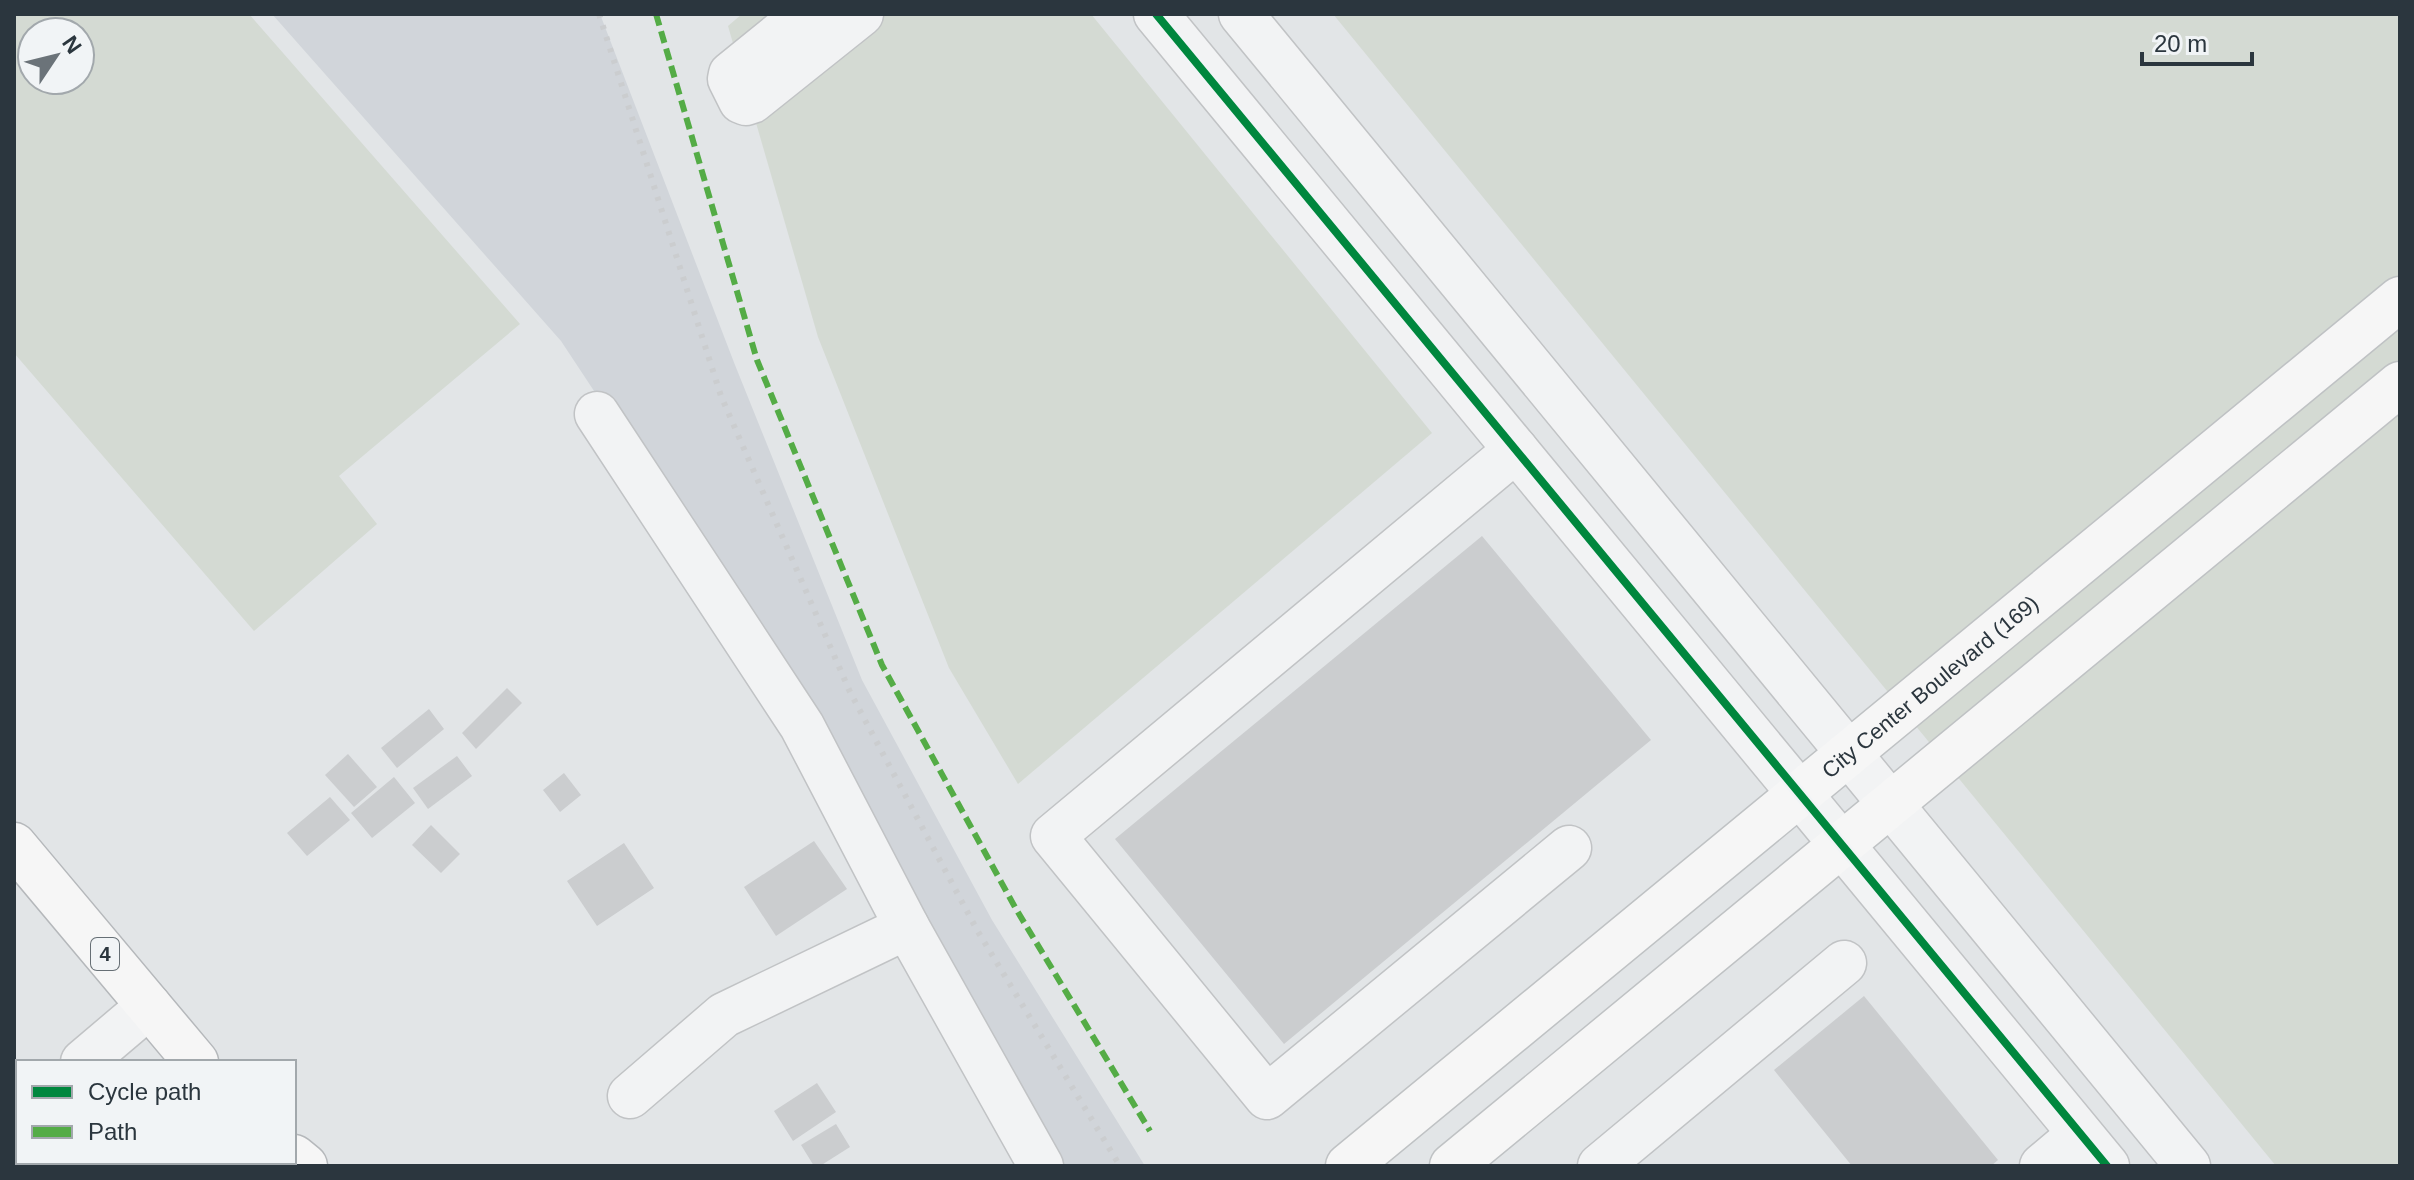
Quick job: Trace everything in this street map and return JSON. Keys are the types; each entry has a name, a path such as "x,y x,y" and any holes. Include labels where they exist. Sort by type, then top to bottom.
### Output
{"main road":[{"name":"City Center Boulevard (169)","path":"1348,1166 2400,299"},
{"path":"1452,1166 2400,384"},
{"name":"4","path":"17,854 194,1060"}],"street":[{"path":"805,14 731,74 730,79 741,101 752,101 861,14"},
{"path":"1156,14 2094,1150 2042,1166"},
{"path":"1241,14 2188,1166"},
{"path":"1463,386 1512,344"},
{"path":"597,414 802,726 907,927 1041,1166"},
{"path":"1516,450 1053,836 1267,1097 1569,848"},
{"path":"630,1096 724,1015 907,927"},
{"path":"1600,1166 1844,963"},
{"path":"85,1060 149,1006"}],"shaded area":[{"path":"14,14 249,14 520,324 339,476 377,524 254,631 14,353"},
{"path":"272,14 600,14 735,365 862,680 992,920 1145,1166 1051,1166 762,645 561,341"},
{"path":"742,14 1091,14 1432,433 1018,784 949,668 818,337 728,26"},
{"path":"1333,14 2400,14 2400,1166 2276,1166"}],"building":[{"path":"1482,536 1651,740 1284,1044 1115,839"},
{"path":"507,688 522,703 476,749 462,733"},
{"path":"429,709 444,729 397,768 381,748"},
{"path":"348,754 377,787 354,807 325,775"},
{"path":"457,756 472,776 428,809 413,788"},
{"path":"564,773 581,795 560,812 543,790"},
{"path":"394,777 415,803 372,838 351,813"},
{"path":"330,797 350,820 307,856 287,833"},
{"path":"431,825 460,854 441,873 412,845"},
{"path":"814,841 847,889 776,936 744,887"},
{"path":"624,843 654,888 597,926 567,881"},
{"path":"1864,996 1998,1160 1991,1166 1852,1166 1774,1070"},
{"path":"817,1083 836,1112 793,1141 774,1111"},
{"path":"836,1124 850,1147 820,1166 814,1166 801,1145"}],"railway":[{"path":"599,14 721,396 850,692 977,930 1120,1166"}],"marked path":[{"path":"656,14 757,360 882,665 1016,909 1150,1131"}],"cycle path":[{"path":"1156,14 2107,1166"}]}
